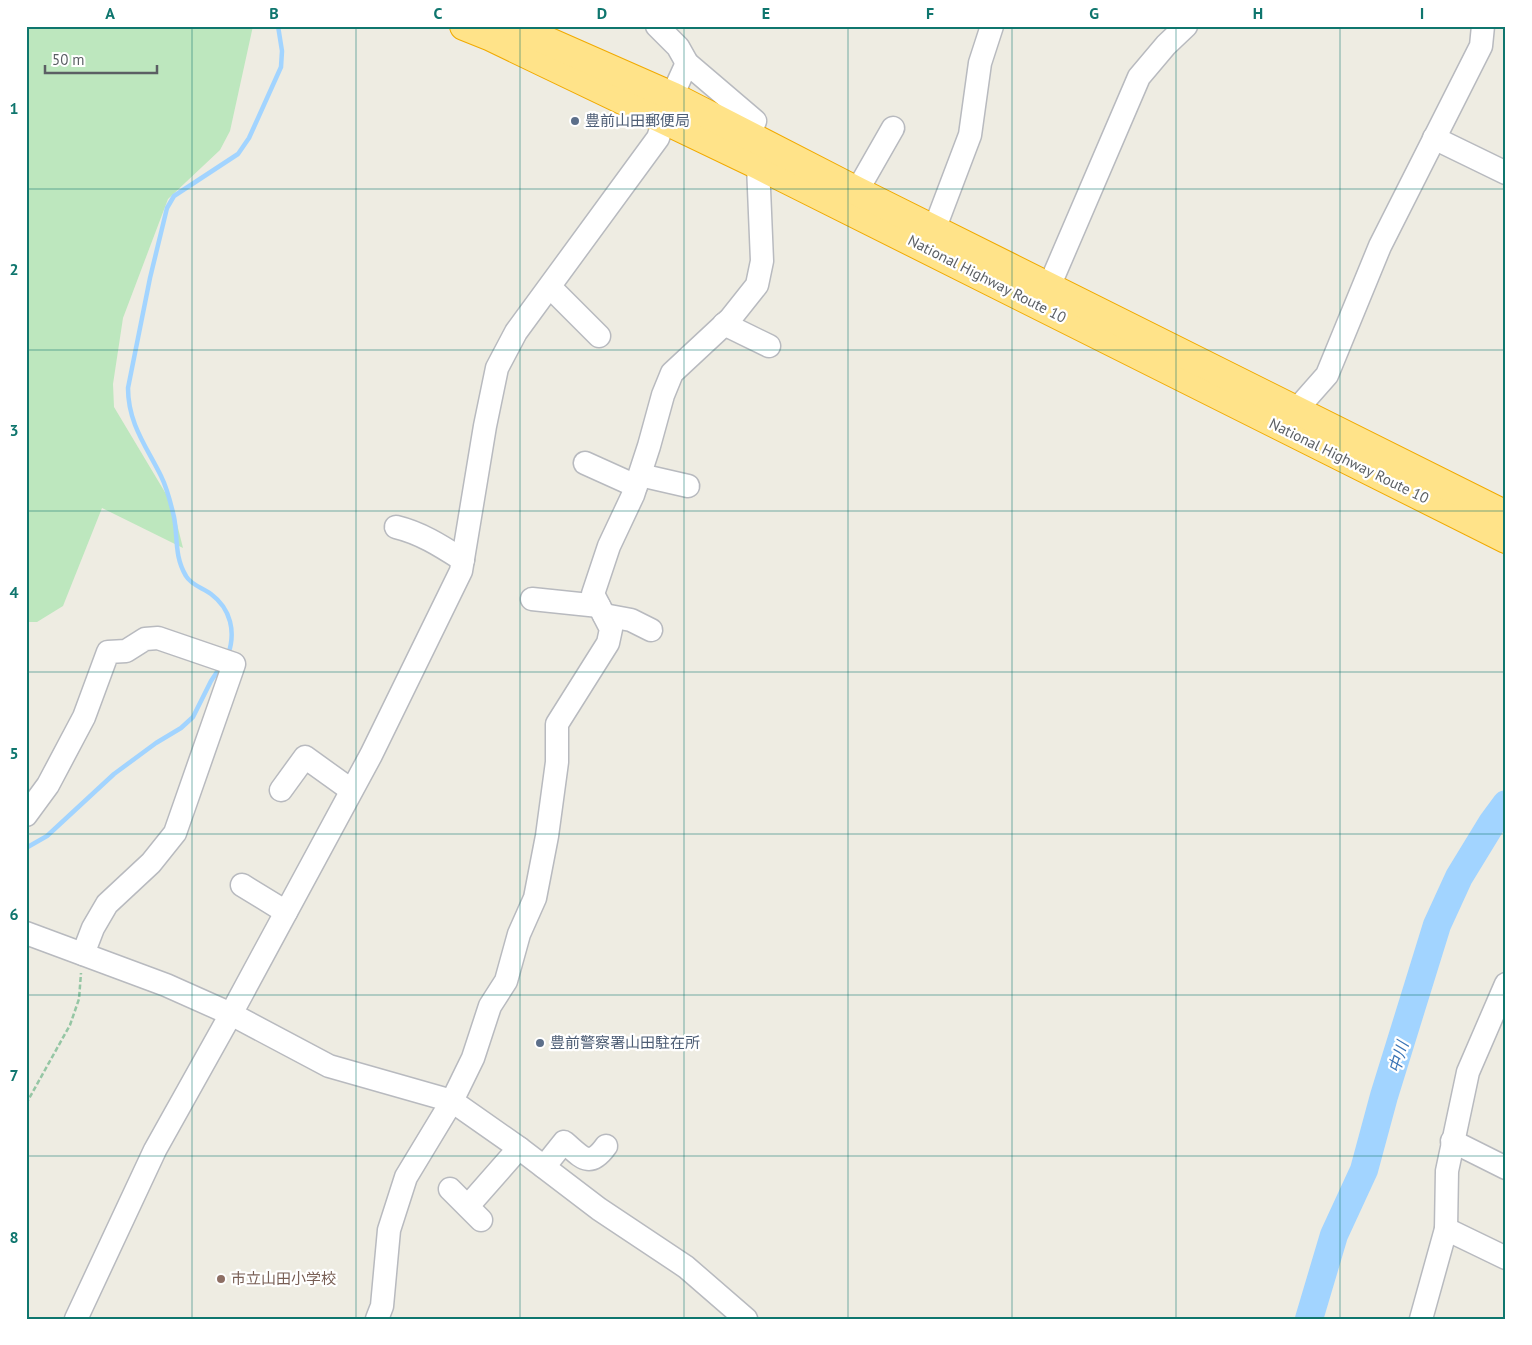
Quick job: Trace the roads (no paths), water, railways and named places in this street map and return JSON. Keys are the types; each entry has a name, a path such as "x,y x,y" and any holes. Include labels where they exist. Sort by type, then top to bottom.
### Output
{"highway":[{"name":"National Highway Route 10","path":"464,26 667,108 750,137 934,230 1045,296"},
{"name":"National Highway Route 10","path":"513,26 667,108 758,165 1045,296 1291,419 1506,539"},
{"name":"National Highway Route 10","path":"1291,419 1506,514"}],"street":[{"path":"377,1319 382,1306 389,1230 406,1177 452,1101 473,1058 490,1006 506,981 519,934 535,898 547,836 557,762 557,724 608,643 611,629 592,594 609,546 638,480 663,395 672,373 724,324 757,286 762,261 758,165 750,137 754,121 680,46 657,26"},
{"path":"1045,296 1139,77 1166,45 1186,26"},
{"path":"1291,419 1327,375 1380,246 1481,46 1483,26"},
{"path":"934,230 970,135 980,63 990,27"},
{"path":"76,1319 155,1150 232,1014 371,756 461,571 485,426 497,368 516,332 658,138 667,108 680,46"},
{"path":"857,191 893,128"},
{"path":"1434,138 1506,173"},
{"path":"550,287 600,336"},
{"path":"724,324 769,346"},
{"path":"585,463 638,480 688,486"},
{"path":"396,527 410,530 429,538 463,560"},
{"path":"532,599 601,610 631,620 651,630"},
{"path":"26,815 48,785 84,716 108,652 126,651 145,639 158,638 234,664 175,833 151,863 106,904 93,928 83,954"},
{"path":"281,790 305,757 351,790"},
{"path":"242,885 286,912"},
{"path":"26,933 166,985 232,1014 330,1066 452,1101 599,1208 686,1268 746,1319"},
{"path":"1421,1319 1446,1229 1447,1171 1468,1072 1506,984"},
{"path":"1452,1141 1506,1168"},
{"path":"544,1167 564,1142 585,1159 599,1156 606,1146"},
{"path":"450,1189 474,1213 519,1148"},
{"path":"1446,1229 1506,1258"}],"waterway":[{"path":"228,655 232,638 230,622 218,600 188,579 182,569 169,496 134,423 128,388 150,278 167,208 174,196 238,154 249,138 281,67 282,51 278,26"},
{"path":"26,848 47,836 114,774 156,743 181,728 193,717 211,681 221,666"},
{"name":"中川","path":"1309,1319 1334,1235 1364,1170 1384,1096 1437,925 1459,877 1506,804"}],"place":[{"name":"豊前山田郵便局","path":"575,121"},
{"name":"豊前警察署山田駐在所","path":"540,1043"},
{"name":"市立山田小学校","path":"221,1279"}]}
